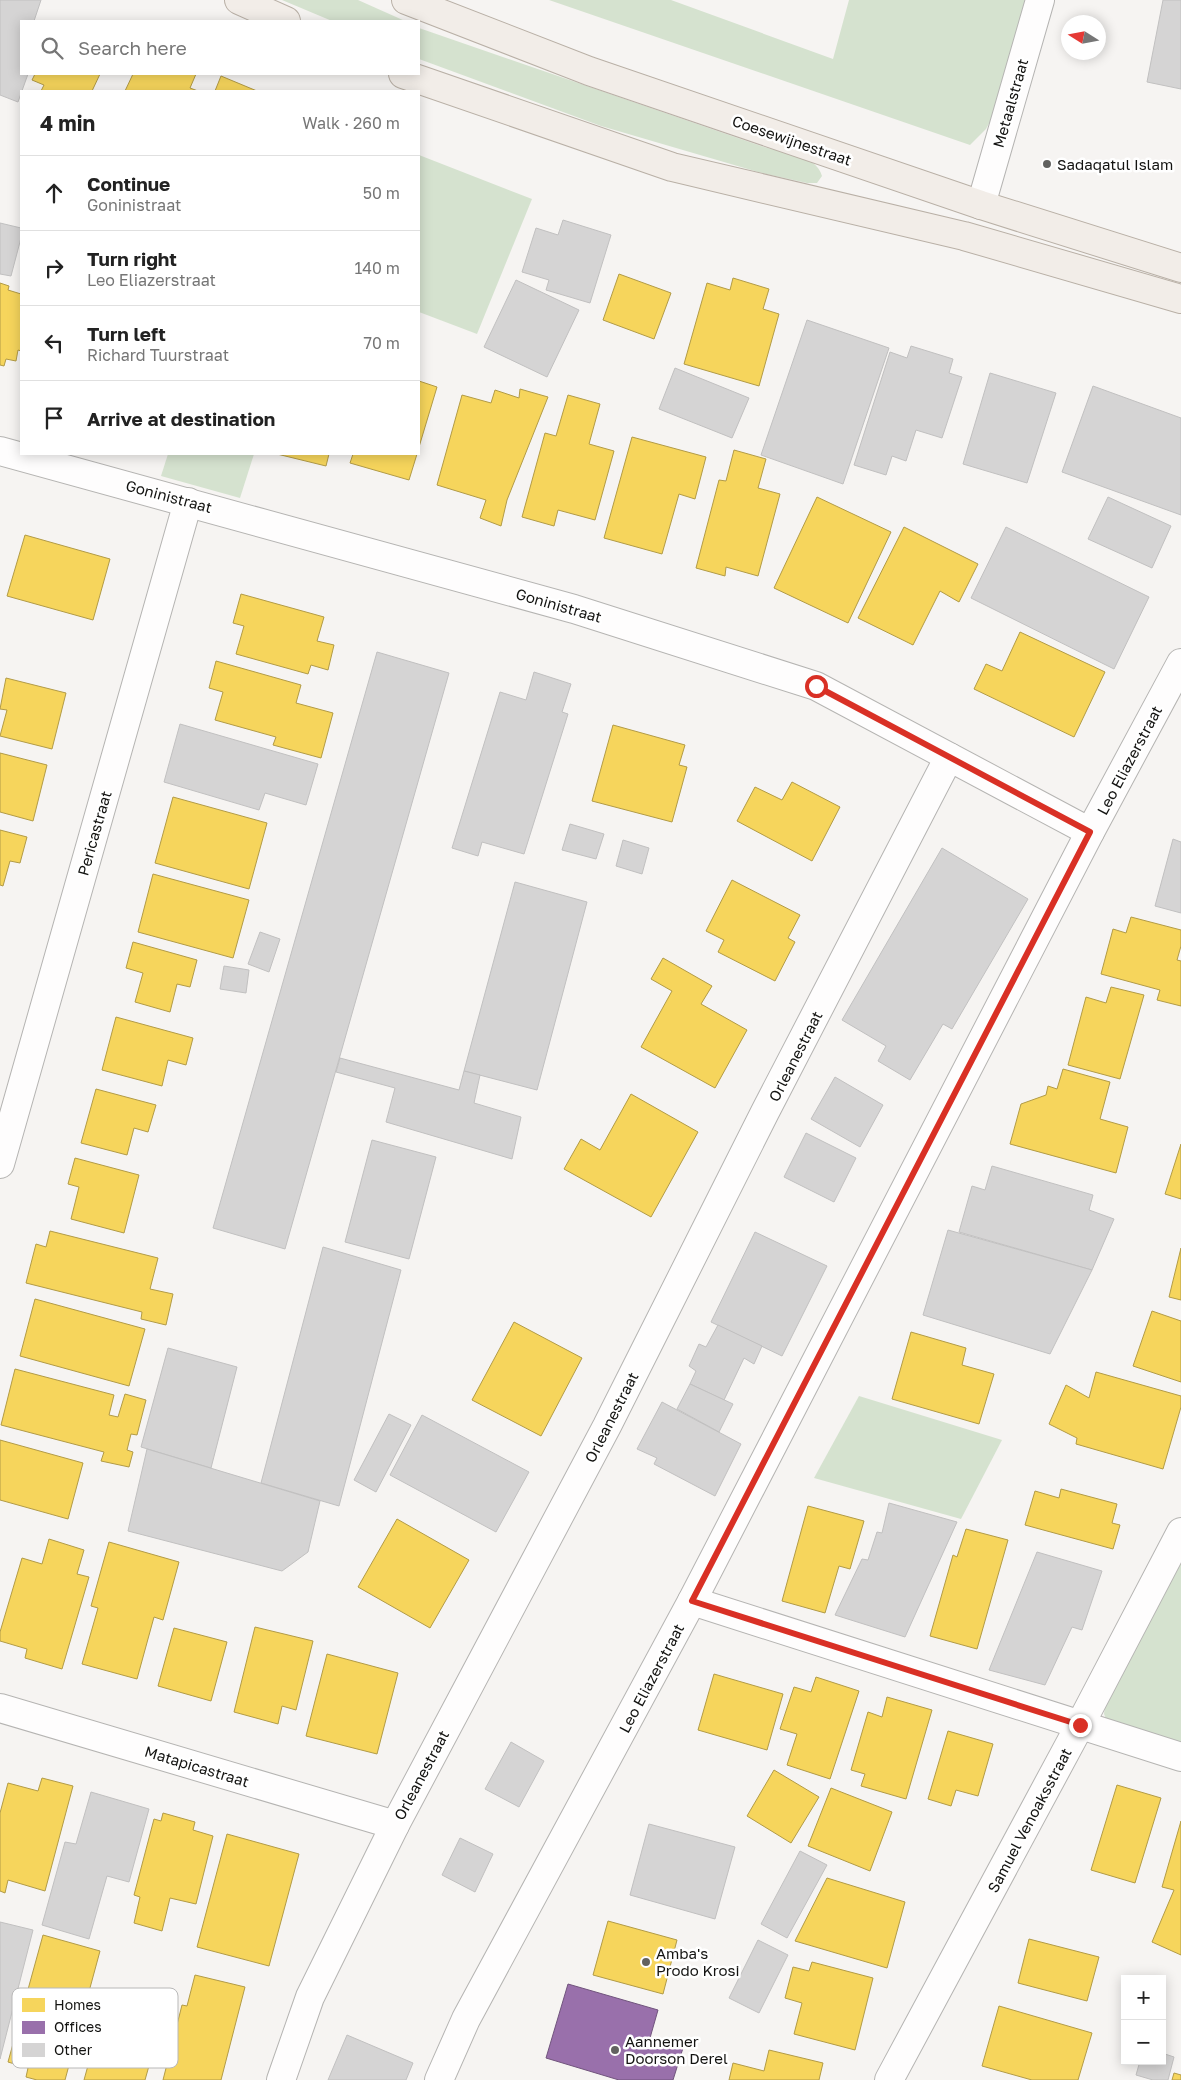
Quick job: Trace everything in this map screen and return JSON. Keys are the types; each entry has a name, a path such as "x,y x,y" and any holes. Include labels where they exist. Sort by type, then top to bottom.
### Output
{"main road":[{"path":"239,0 284,20"},
{"name":"Coesewijnestraat","path":"406,0 590,70 981,205 1181,268"},
{"path":"406,75 672,167 964,236 1181,299"}],"street":[{"name":"Metaalstraat","path":"981,205 1040,0"},
{"name":"Goninistraat","path":"0,451 574,609 816,686 1090,832"},
{"name":"Pericastraat","path":"0,1164 188,502"},
{"name":"Leo Eliazerstraat","path":"439,2080 466,2019 692,1601 1090,832 1181,663"},
{"name":"Orleanestraat","path":"282,2080 310,1997 395,1825 602,1434 949,756"},
{"name":"Samuel Venoaksstraat","path":"889,2080 1080,1725 1181,1532"},
{"path":"692,1601 1181,1757"},
{"name":"Matapicastraat","path":"0,1708 395,1825"}],"green space":[{"path":"282,0 358,0 403,20 330,20"},
{"path":"549,0 671,0 833,59 849,0 1029,0 995,112 986,129 970,145"},
{"path":"420,28 764,147 798,156 813,163 819,169 822,176 817,183 807,183 758,172 601,126 420,59"},
{"path":"420,155 532,199 477,334 420,312"},
{"path":"168,455 254,455 240,498 161,476"},
{"path":"859,1396 1002,1440 961,1519 814,1478"},
{"path":"1181,1562 1181,1745 1108,1723 1104,1714 1105,1706"}],"building: Homes":[{"path":"34,75 100,75 92,90 42,90 44,85 32,80"},
{"path":"133,75 196,75 190,88 195,90 125,90"},
{"path":"221,76 255,90 215,90"},
{"path":"619,274 671,293 654,339 603,320"},
{"path":"733,278 769,289 763,309 779,314 759,386 684,364 707,283 730,290"},
{"path":"0,283 9,286 8,290 20,294 20,351 18,350 16,361 6,359 4,366 0,365"},
{"path":"420,381 437,387 420,444"},
{"path":"520,389 548,397 507,500 501,526 480,518 486,500 437,485 462,395 491,403 495,390 519,398"},
{"path":"568,395 600,404 589,444 614,451 595,520 558,510 554,526 522,517 545,433 556,436"},
{"path":"632,437 706,457 695,499 679,494 662,554 604,538"},
{"path":"734,450 766,459 758,488 780,494 758,576 726,567 725,576 696,568 719,480 726,481"},
{"path":"281,455 329,455 326,466"},
{"path":"353,455 417,455 409,480 350,463"},
{"path":"817,497 891,532 848,623 774,588"},
{"path":"904,527 978,564 959,602 940,591 913,645 858,618"},
{"path":"25,535 110,559 93,620 7,596"},
{"path":"241,594 324,617 317,641 334,645 328,670 311,665 308,674 236,654 244,626 233,623"},
{"path":"1020,632 1105,672 1074,737 974,689 986,664 1002,671"},
{"path":"216,661 301,685 296,703 333,713 321,758 273,745 276,737 215,720 223,692 209,688"},
{"path":"6,678 66,693 52,749 0,736 7,710 0,709"},
{"path":"613,725 685,745 679,765 687,767 672,822 592,801"},
{"path":"0,753 47,765 33,821 0,812"},
{"path":"792,782 840,807 812,861 737,821 755,787 782,800"},
{"path":"173,797 267,823 249,889 155,863"},
{"path":"0,830 27,837 20,863 10,861 3,886 0,885"},
{"path":"153,874 249,900 233,958 138,932"},
{"path":"732,880 800,915 788,938 795,942 775,981 718,952 724,940 706,931"},
{"path":"1131,917 1181,930 1181,946 1177,960 1181,961 1181,1006 1157,1000 1160,990 1101,974 1113,929 1126,933"},
{"path":"133,942 197,960 190,987 177,984 170,1012 135,1002 143,973 126,968"},
{"path":"663,958 712,986 701,1004 747,1030 715,1088 641,1047 672,991 651,979"},
{"path":"1111,987 1144,995 1120,1079 1068,1065 1086,997 1106,1003"},
{"path":"116,1017 193,1038 186,1065 168,1060 162,1086 102,1070"},
{"path":"1063,1069 1110,1082 1100,1119 1128,1127 1116,1173 1010,1144 1021,1104 1046,1095 1048,1086 1057,1089"},
{"path":"96,1089 156,1105 148,1132 134,1128 127,1155 81,1143"},
{"path":"631,1094 698,1132 651,1217 564,1169 581,1139 600,1150"},
{"path":"1181,1144 1181,1199 1165,1194"},
{"path":"75,1158 139,1175 124,1233 71,1219 79,1187 68,1184"},
{"path":"50,1231 158,1258 150,1289 173,1294 166,1325 141,1319 142,1312 26,1283 36,1244 46,1247"},
{"path":"1181,1248 1181,1300 1169,1297"},
{"path":"35,1299 145,1329 129,1386 20,1356"},
{"path":"1152,1311 1181,1321 1181,1382 1133,1366"},
{"path":"514,1322 582,1358 541,1436 472,1400"},
{"path":"911,1332 966,1348 962,1365 994,1374 979,1424 892,1399"},
{"path":"15,1369 114,1395 109,1415 118,1417 125,1394 146,1400 137,1435 131,1434 127,1450 133,1452 129,1467 101,1461 104,1452 1,1425"},
{"path":"1096,1372 1181,1396 1181,1407 1163,1469 1076,1444 1077,1438 1049,1424 1066,1385 1089,1398"},
{"path":"0,1440 83,1463 68,1519 0,1500"},
{"path":"1061,1489 1117,1504 1112,1523 1120,1525 1113,1549 1025,1525 1035,1491 1059,1498"},
{"path":"808,1506 864,1521 850,1569 839,1566 825,1613 782,1601"},
{"path":"397,1519 469,1560 430,1628 358,1587"},
{"path":"966,1529 1008,1540 977,1649 930,1636 953,1555 957,1557"},
{"path":"49,1539 84,1550 77,1574 89,1577 62,1669 25,1658 27,1649 0,1641 0,1632 22,1558 42,1564"},
{"path":"109,1542 179,1562 163,1620 154,1617 137,1679 82,1664 98,1608 91,1606"},
{"path":"255,1627 313,1641 296,1710 282,1706 278,1724 234,1712"},
{"path":"174,1628 227,1642 211,1701 158,1686"},
{"path":"327,1654 398,1673 377,1754 306,1736"},
{"path":"714,1674 783,1694 767,1750 698,1730"},
{"path":"816,1677 859,1691 830,1779 787,1765 797,1734 780,1729 794,1687 811,1692"},
{"path":"887,1697 932,1710 906,1799 861,1786 865,1774 851,1770 868,1712 882,1717"},
{"path":"948,1731 993,1744 978,1796 956,1790 951,1806 928,1799"},
{"path":"774,1770 819,1797 791,1843 747,1816"},
{"path":"42,1778 73,1786 45,1891 8,1880 5,1893 0,1891 0,1813 8,1783 38,1791"},
{"path":"1117,1785 1161,1798 1135,1883 1091,1870"},
{"path":"831,1788 892,1812 870,1871 808,1846"},
{"path":"163,1813 195,1822 193,1830 213,1836 196,1904 170,1898 162,1931 134,1923 140,1897 134,1895 154,1819 161,1821"},
{"path":"1181,1821 1181,1955 1152,1942 1174,1890 1162,1887"},
{"path":"227,1834 299,1854 269,1966 197,1947"},
{"path":"827,1878 905,1902 887,1968 795,1941"},
{"path":"608,1921 677,1940 663,1994 593,1975"},
{"path":"43,1935 100,1951 90,1988 28,1988"},
{"path":"1029,1939 1099,1957 1087,2001 1018,1983"},
{"path":"812,1962 873,1978 855,2050 794,2034 802,2003 785,1998 793,1967 809,1971"},
{"path":"195,1975 245,1987 221,2080 163,2080 166,2068 178,2068 178,2021 182,2005 187,2006"},
{"path":"999,2006 1092,2033 1078,2080 1032,2080 982,2066"},
{"path":"12,2047 12,2063 8,2062"},
{"path":"769,2050 823,2063 819,2080 729,2080 733,2063 764,2071"},
{"path":"28,2068 68,2068 65,2080 37,2080 26,2077"},
{"path":"87,2068 148,2068 145,2080 84,2080"},
{"path":"1174,2073 1181,2075 1181,2080 1172,2080"}],"building: Offices":[{"path":"568,1984 658,2010 650,2038 683,2048 673,2080 619,2080 546,2058"}],"building: Other":[{"path":"0,0 41,0 34,20 20,20 20,75 28,75 22,90 20,90 18,102 0,95"},
{"path":"1163,0 1181,0 1181,89 1147,82"},
{"path":"563,220 611,235 590,303 546,290 549,280 522,272 536,228 558,235"},
{"path":"0,223 20,228 20,242 11,276 0,274"},
{"path":"516,280 579,310 547,377 484,347"},
{"path":"807,320 889,348 843,484 761,455"},
{"path":"911,346 953,359 949,373 962,377 942,438 916,430 906,461 892,456 886,475 854,465 890,352 907,358"},
{"path":"675,368 749,398 732,438 659,409"},
{"path":"990,373 1056,393 1027,483 963,464"},
{"path":"1093,386 1181,418 1181,515 1062,472"},
{"path":"1108,497 1171,526 1152,568 1088,539"},
{"path":"1006,527 1149,597 1114,669 971,598"},
{"path":"377,652 449,673 285,1249 213,1228"},
{"path":"534,672 571,684 562,712 568,714 524,854 482,842 478,856 452,848 500,692 526,700"},
{"path":"180,724 318,764 306,805 265,793 259,810 164,782"},
{"path":"570,824 604,834 596,859 562,850"},
{"path":"1173,839 1181,842 1181,913 1155,906"},
{"path":"623,840 649,848 642,874 616,866"},
{"path":"942,848 1028,899 952,1029 943,1024 910,1080 878,1061 886,1046 842,1020"},
{"path":"515,882 587,902 537,1090 464,1071"},
{"path":"260,932 280,939 269,972 248,964"},
{"path":"224,966 249,970 246,993 220,989"},
{"path":"340,1058 459,1090 464,1071 480,1075 474,1103 521,1117 512,1159 386,1122 395,1088 336,1072"},
{"path":"835,1077 883,1105 860,1147 811,1119"},
{"path":"806,1133 856,1158 834,1202 784,1177"},
{"path":"372,1140 436,1157 409,1259 345,1242"},
{"path":"992,1166 1093,1195 1089,1210 1114,1219 1092,1270 959,1232 972,1186 985,1190"},
{"path":"948,1230 1092,1270 1050,1354 923,1315"},
{"path":"755,1232 827,1266 782,1356 711,1322"},
{"path":"323,1247 401,1270 339,1506 261,1483"},
{"path":"718,1325 762,1346 754,1364 744,1358 724,1400 690,1384 696,1371 689,1366 699,1344 706,1347"},
{"path":"168,1348 237,1367 211,1468 141,1447"},
{"path":"690,1384 733,1404 719,1432 677,1409"},
{"path":"662,1402 741,1444 715,1496 654,1464 657,1458 637,1449"},
{"path":"389,1414 411,1425 376,1492 354,1480"},
{"path":"422,1415 529,1472 496,1532 390,1475"},
{"path":"147,1449 320,1501 308,1552 282,1571 128,1531"},
{"path":"889,1503 957,1522 905,1637 835,1615 862,1559 868,1560 877,1532 882,1533"},
{"path":"1037,1552 1102,1571 1082,1630 1072,1627 1045,1685 989,1670"},
{"path":"511,1742 544,1761 519,1807 485,1789"},
{"path":"91,1792 149,1809 129,1882 107,1876 89,1939 42,1925 65,1842 76,1844"},
{"path":"649,1824 735,1847 715,1919 630,1895"},
{"path":"460,1838 493,1854 475,1892 442,1875"},
{"path":"800,1851 827,1865 787,1938 761,1924"},
{"path":"0,1922 33,1930 18,1988 12,1988 12,2012 0,2059"},
{"path":"758,1940 788,1955 759,2013 729,1998"},
{"path":"347,2035 413,2063 406,2080 328,2080"},
{"path":"1166,2054 1174,2057 1168,2080 1153,2080 1136,2075 1139,2065 1166,2065"}],"place":[{"name":"Sadaqatul Islam","path":"1047,164"},
{"name":"Amba's Prodo Krosi","path":"646,1962"},
{"name":"Aannemer Doorson Derel","path":"615,2050"}],"route":[{"path":"816,686 1090,832 692,1601 1080,1725"}]}
